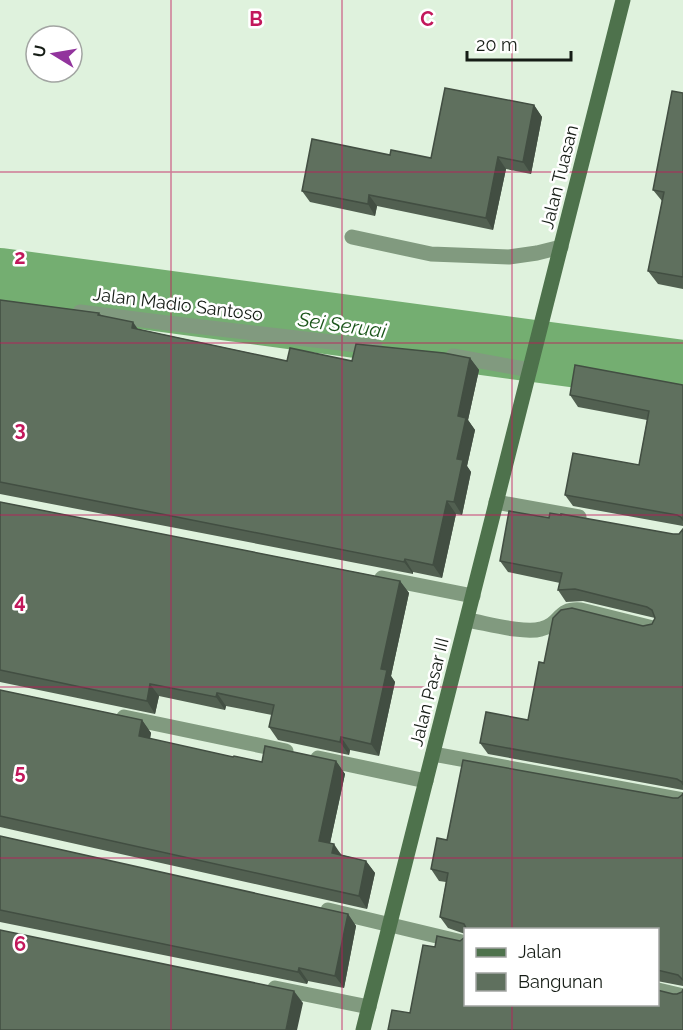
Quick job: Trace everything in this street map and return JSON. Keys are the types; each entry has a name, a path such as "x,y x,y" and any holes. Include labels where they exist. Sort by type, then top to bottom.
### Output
{"street":[{"name":"Jalan Tuasan","path":"531,367 623,0"},
{"path":"352,237 431,254 509,257 561,247"},
{"name":"Jalan Madio Santoso","path":"68,310 387,349"},
{"path":"443,355 531,367"},
{"name":"Jalan Pasar III","path":"363,1030 531,367"},
{"path":"496,502 590,519"},
{"path":"369,575 473,596"},
{"path":"467,620 524,630 540,630 553,624 562,613 571,609 581,609 653,628"},
{"path":"115,715 426,781"},
{"path":"434,754 683,800"},
{"path":"310,906 464,943"},
{"path":"265,986 369,1007"},
{"path":"659,990 683,996"}],"building":[{"path":"445,88 534,105 523,162 498,157 486,218 369,195 368,204 302,191 312,139 390,155 391,150 431,158"},
{"path":"672,91 683,93 683,277 648,271 664,192 653,190"},
{"path":"0,300 99,313 98,315 133,322 132,328 287,361 290,348 352,361 356,344 470,358 458,416 466,418 457,459 463,460 454,502 447,501 433,565 405,559 404,562 0,482"},
{"path":"575,365 683,385 683,520 677,515 565,495 573,453 639,465 649,411 570,395"},
{"path":"0,502 400,581 381,669 387,670 371,744 341,737 340,742 269,727 274,705 217,693 216,697 150,684 147,701 0,670"},
{"path":"509,511 549,518 550,513 561,514 673,534 679,534 683,529 683,785 677,779 480,743 486,712 528,720 539,662 544,663 553,618 561,610 572,608 643,626 652,624 655,618 652,610 647,607 575,589 558,590 562,573 500,561"},
{"path":"0,690 142,720 139,736 233,757 262,762 265,746 336,761 319,841 334,844 332,853 366,861 359,896 0,816"},
{"path":"463,760 673,798 678,798 683,793 683,980 678,975 659,970 659,928 466,928 464,924 440,917 448,873 431,869 437,838 447,840"},
{"path":"0,836 348,914 335,976 299,968 298,972 0,910"},
{"path":"0,930 294,991 286,1030 0,1030"},
{"path":"437,936 460,941 464,938 464,1006 659,1006 659,990 677,994 683,989 683,1030 388,1030 392,1010 410,1013 423,945 435,947"}],"waterway":[{"name":"Sei Seruai","path":"0,279 683,371"}]}
